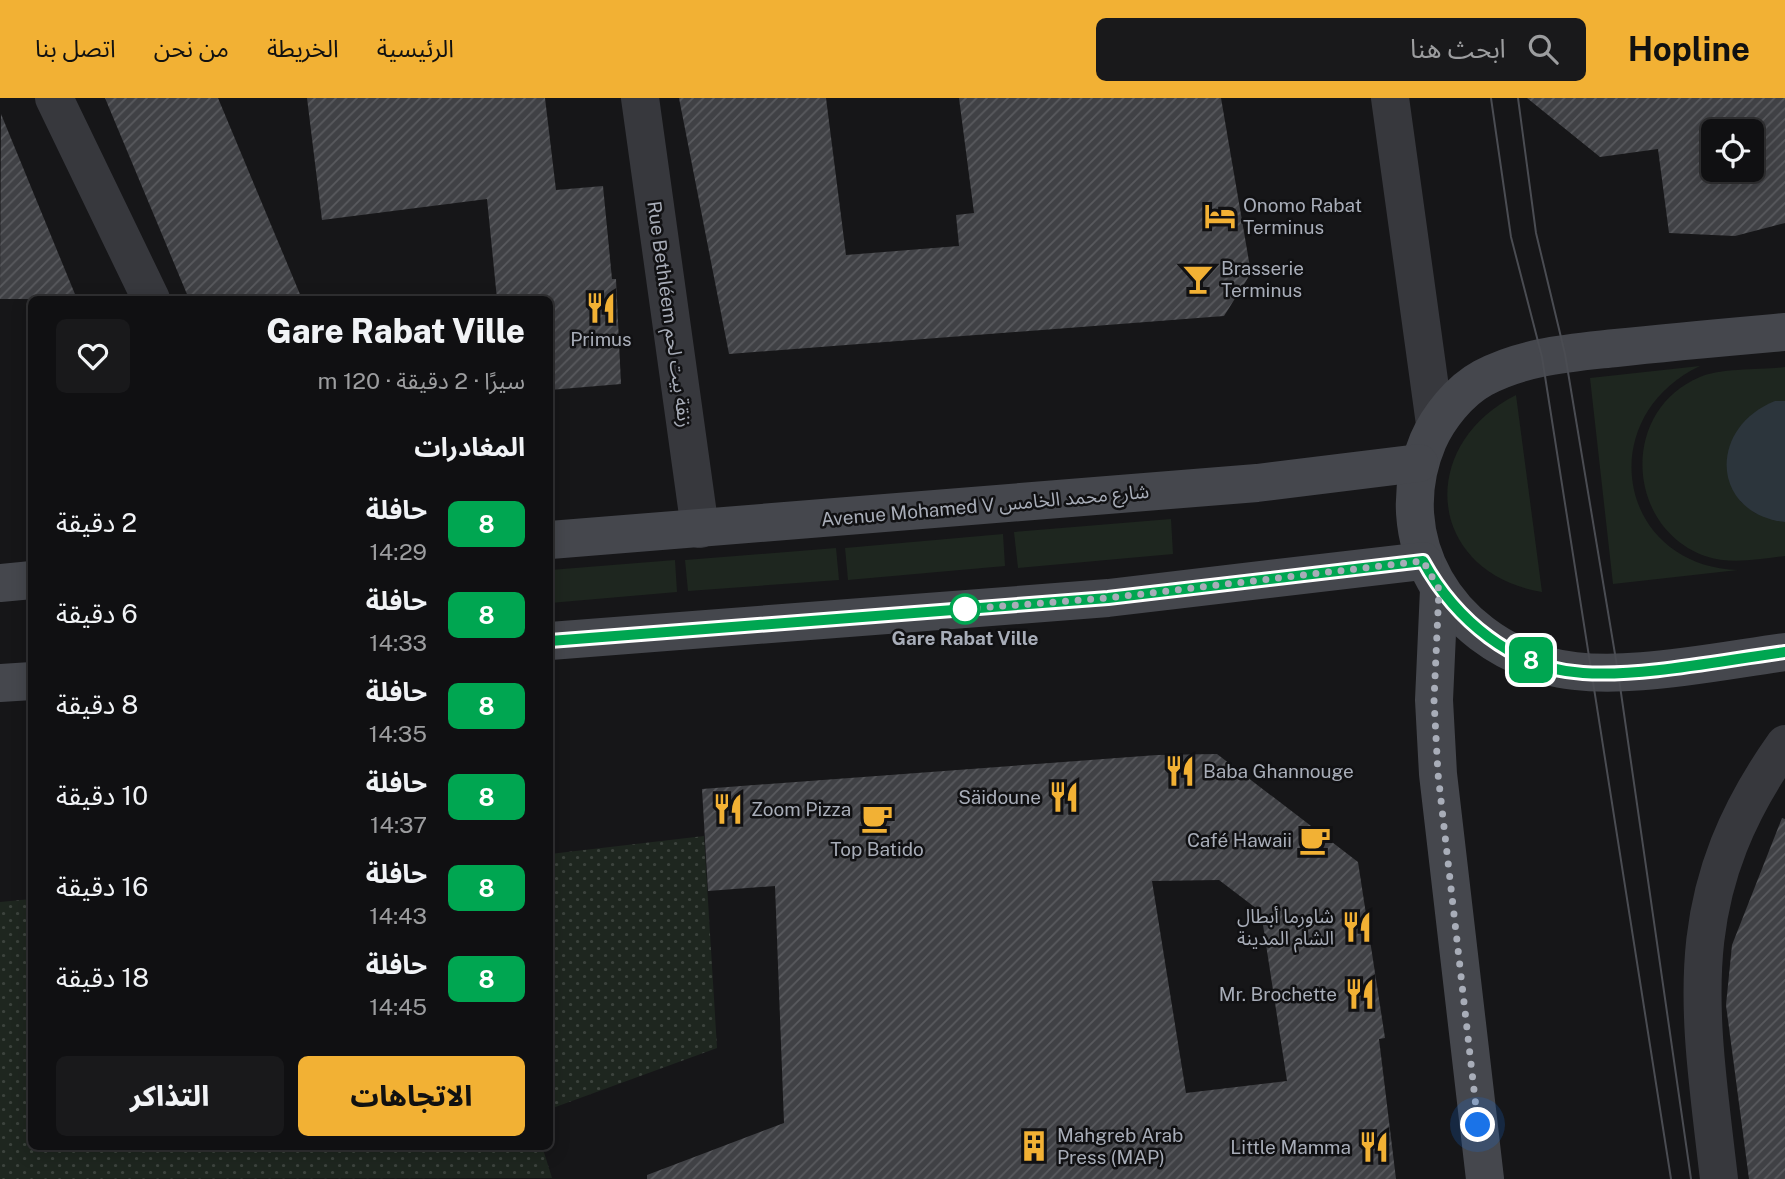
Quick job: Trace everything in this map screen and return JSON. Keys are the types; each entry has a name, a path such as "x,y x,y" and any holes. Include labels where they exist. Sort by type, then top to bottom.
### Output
{"main road":[{"path":"1485,1179 1438,774 1431,575 1415,518 1419,463 1435,424 1480,380 1506,367 1542,357 1785,332"},
{"name":"Avenue Mohamed V شارع محمد الخامس","path":"553,540 1257,483 1419,463"},
{"path":"553,642 1431,575"},
{"path":"1431,575 1483,635 1511,651 1547,666 1582,673 1626,672 1785,652"},
{"path":"0,583 28,580"},
{"path":"0,683 28,681"}],"street":[{"path":"54,98 150,296"},
{"name":"Rue Bethléem زنقة بيت لحم","path":"640,98 700,529"},
{"path":"1390,98 1435,424"},
{"path":"1719,1179 1700,1006 1708,910 1728,844 1739,819 1762,777 1785,744"}],"shaded area":[{"path":"1700,366 1666,389 1643,419 1633,452 1633,486 1644,517 1666,544 1697,562 1738,570 1613,584 1590,378"},
{"path":"1785,367 1785,401 1775,401 1740,501 1755,513 1785,522 1785,556 1735,561 1705,556 1679,541 1659,520 1647,495 1642,468 1645,440 1656,415 1674,393 1700,377 1730,371"},
{"path":"1516,395 1542,592 1504,580 1476,561 1457,535 1448,506 1449,475 1461,445 1483,418"},
{"path":"1775,401 1785,401 1785,522 1761,516 1743,504 1731,487 1727,469 1729,449 1737,430 1753,414"},
{"path":"1171,519 1173,554 1018,568 1014,532"},
{"path":"1003,534 1005,566 848,580 845,548"},
{"path":"836,548 839,580 688,591 685,560"},
{"path":"675,560 677,592 553,603 553,570"},
{"path":"704,836 717,1048 553,1108 553,854"},
{"path":"28,899 28,1150 543,1150 552,1178 0,1179 0,902"}],"building":[{"path":"105,98 218,98 301,296 188,296"},
{"path":"307,98 545,98 556,190 603,186 612,279 616,279 621,384 553,390 553,296 497,296 487,199 322,220"},
{"path":"679,98 826,98 846,255 959,246 956,215 974,213 959,98 1221,98 1251,273 1224,316 729,354"},
{"path":"1527,98 1785,98 1785,223 1735,236 1669,233 1658,149 1600,157"},
{"path":"1,114 76,296 0,299"},
{"path":"1217,754 1358,862 1385,1038 1379,1039 1396,1179 647,1179 647,1175 784,1123 775,886 708,891 702,789 1157,755","holes":["1219,880 1261,912 1287,1081 1186,1093 1152,881"]},
{"path":"1782,818 1785,819 1785,1179 1749,1179 1726,1005 1732,945"}],"tram line":[{"path":"1491,98 1511,237 1542,357 1671,1179"},
{"path":"1518,98 1536,233 1565,354 1618,672 1691,1179"}],"bus line":[{"name":"8","path":"553,641 1108,598 1423,561 1439,589 1483,635 1511,651 1547,666 1582,673 1618,673 1785,652"}],"place":[{"name":"Onomo Rabat Terminus","path":"1220,216"},
{"name":"Brasserie Terminus","path":"1198,279"},
{"name":"Primus","path":"601,308"},
{"name":"Gare Rabat Ville","path":"965,609"},
{"name":"Baba Ghannouge","path":"1180,771"},
{"name":"Säidoune","path":"1064,797"},
{"name":"Zoom Pizza","path":"728,809"},
{"name":"Top Batido","path":"877,818"},
{"name":"Café Hawaii","path":"1315,840"},
{"name":"شاورما أبطال الشام المدينة","path":"1357,927"},
{"name":"Mr. Brochette","path":"1360,994"},
{"name":"Mahgreb Arab Press (MAP)","path":"1034,1146"},
{"name":"Little Mamma","path":"1374,1147"}],"route":[{"path":"965,609 1108,598 1423,561 1439,589 1434,649 1438,774 1478,1125"}]}
